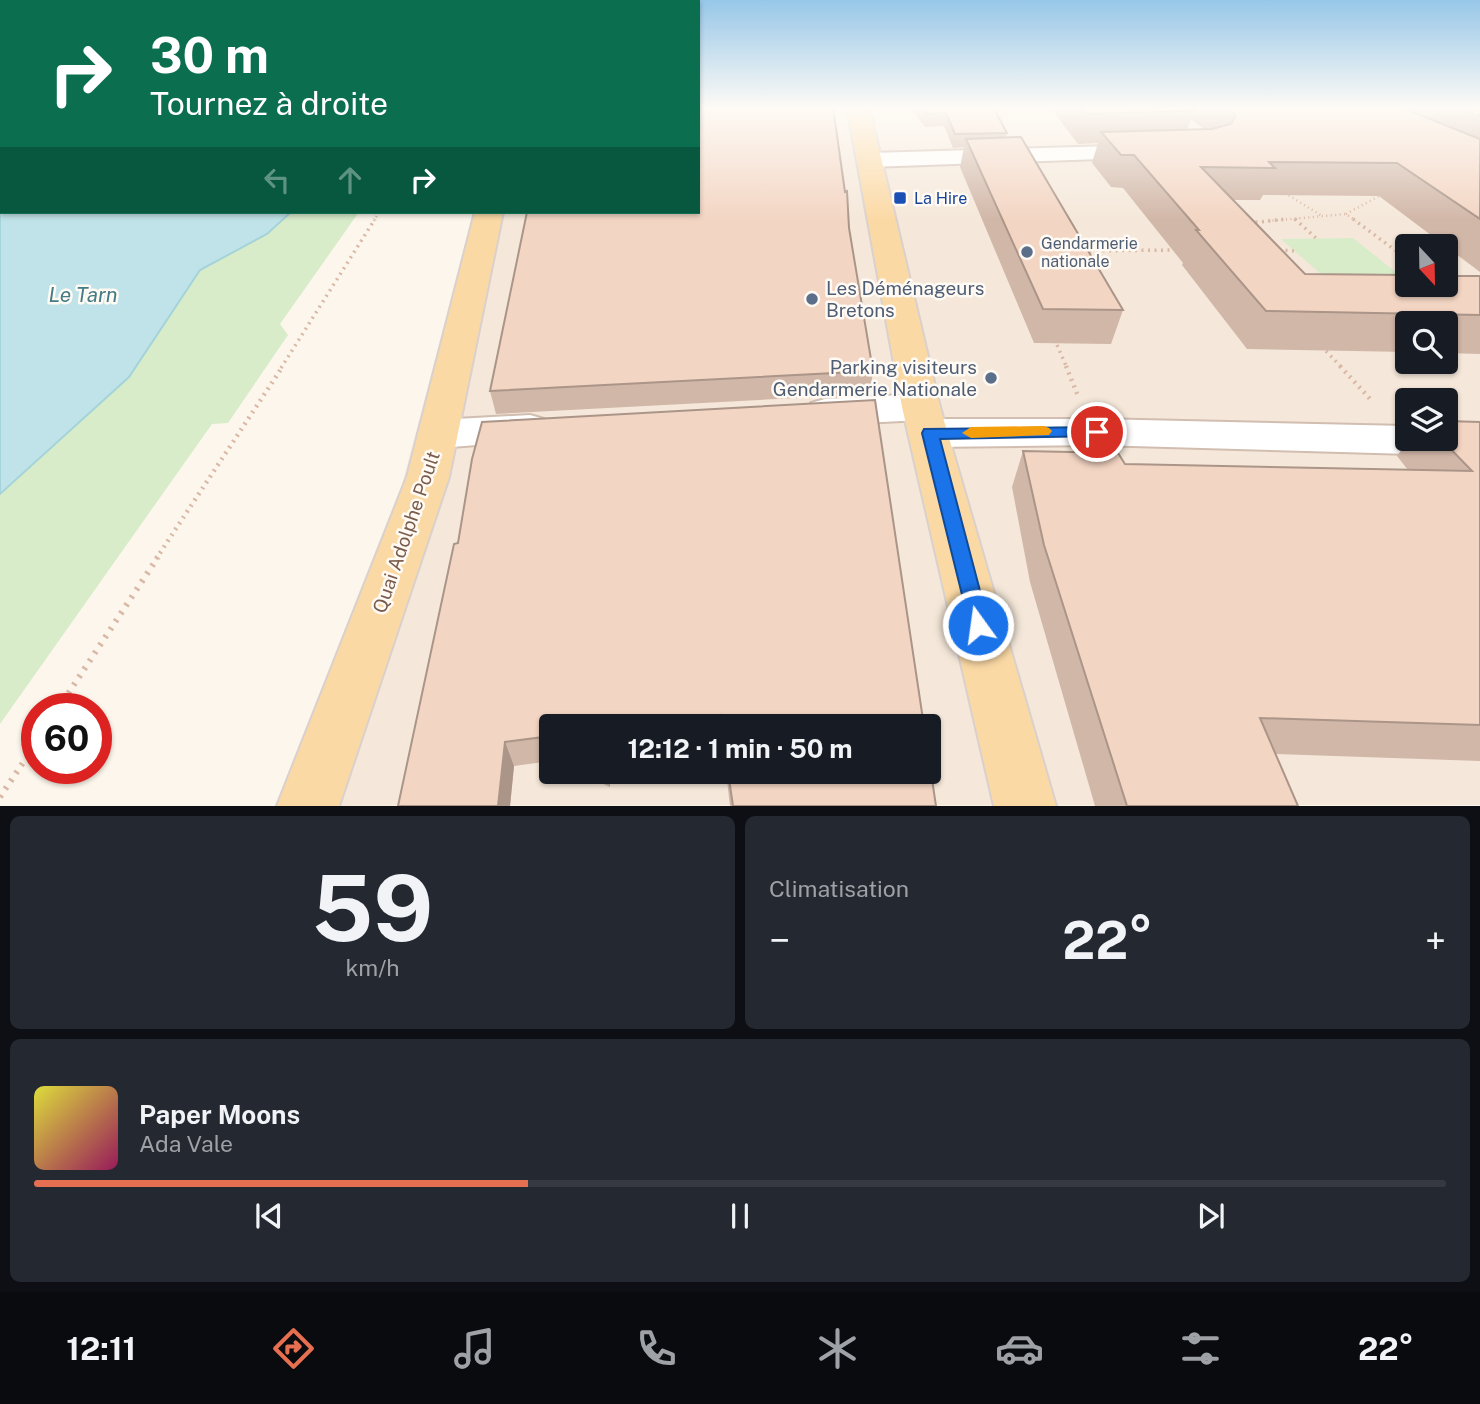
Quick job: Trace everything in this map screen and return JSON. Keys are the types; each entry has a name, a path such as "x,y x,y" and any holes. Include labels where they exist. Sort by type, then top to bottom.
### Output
{"main road":[{"path":"867,145 926,420 1025,806"},
{"name":"Quai Adolphe Poult","path":"308,806 428,477 489,214"}],"street":[{"path":"870,160 1174,151"},
{"path":"785,415 926,420 1085,432 1480,442"},
{"path":"438,433 563,427"}],"path":[{"path":"1278,188 1323,216"},
{"path":"1250,232 1245,223 1346,214 1380,196"},
{"path":"68,693 336,285 378,214"},
{"path":"1346,214 1395,250"},
{"path":"1294,219 1316,238"},
{"path":"1074,251 1180,250"},
{"path":"1271,250 1294,251"},
{"path":"1326,351 1380,410"},
{"path":"0,797 21,765"}],"shaded area":[{"path":"700,145 1480,145 1480,805 317,806 444,326 480,214 700,214"}],"green space":[{"path":"289,214 358,214 280,324 288,335 228,423 212,424 0,724 0,494 129,377 200,270 267,234"},
{"path":"1353,238 1395,274 1322,275 1281,239"}],"water":[{"name":"Le Tarn","path":"0,214 289,214 267,234 200,270 129,377 0,494"}],"building":[{"path":"700,145 838,145 873,371 490,391 527,214 700,214"},
{"path":"969,145 1025,145 1123,310 1043,309"},
{"path":"1112,145 1480,145 1480,219 1397,163 1269,162 1275,168 1201,167 1305,274 1395,275 1395,298 1458,298 1458,276 1480,276 1480,315 1458,315 1458,311 1395,311 1395,313 1266,311 1134,155 1121,155"},
{"path":"875,400 922,714 539,714 539,738 505,742 498,806 398,806 454,544 458,543 472,459 482,422"},
{"path":"1458,421 1480,422 1480,725 1260,718 1298,806 1127,806 1044,545 1023,451 1118,453 1125,464 1472,471 1453,451 1458,451"},
{"path":"730,784 933,784 936,806 733,806"}],"slow traffic":[{"path":"971,433 1044,431"}],"place":[{"name":"La Hire","path":"900,198"},
{"name":"Gendarmerie nationale","path":"1027,252"},
{"name":"Les Déménageurs Bretons","path":"812,299"},
{"name":"Parking visiteurs Gendarmerie Nationale","path":"991,378"}],"route":[{"path":"978,625 930,433 1097,432"}]}
